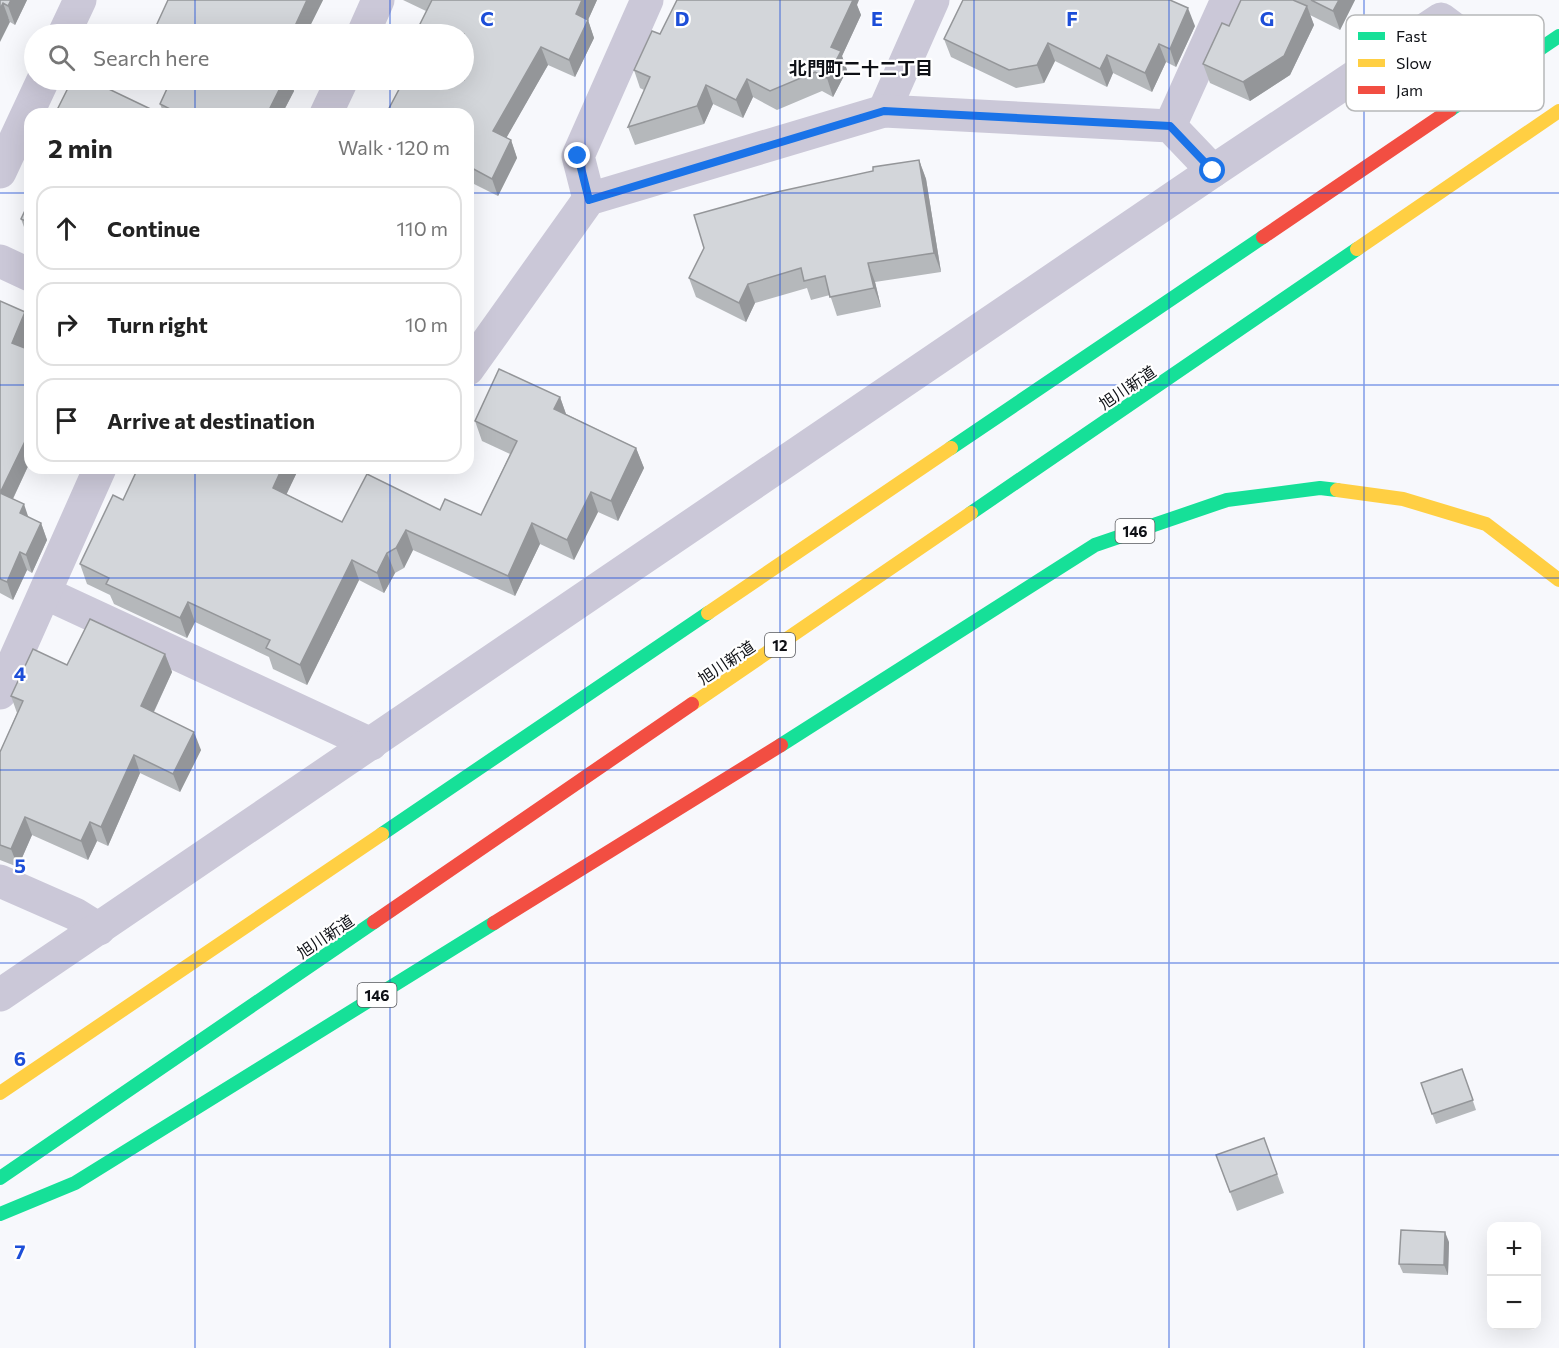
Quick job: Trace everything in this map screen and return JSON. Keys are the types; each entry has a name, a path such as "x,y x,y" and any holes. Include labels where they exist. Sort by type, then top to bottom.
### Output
{"main road":[{"path":"1544,46 1559,36"},
{"path":"0,1093 1446,111"},
{"name":"旭川新道","path":"0,1179 1559,111"},
{"name":"146","path":"0,1214 75,1183 749,765 1095,545 1227,500 1320,488 1403,500 1486,524 1559,580"}],"street":[{"path":"69,24 80,0"},
{"path":"367,24 378,0"},
{"path":"589,200 578,156 647,0"},
{"path":"884,111 933,0"},
{"path":"1170,126 1227,0"},
{"path":"0,994 1346,82"},
{"path":"30,108 38,90"},
{"path":"329,108 337,90"},
{"path":"474,361 589,200 884,111 1170,126 1213,171"},
{"path":"0,172 24,121"},
{"path":"0,261 24,273"},
{"path":"0,693 97,474"},
{"path":"45,593 370,744"},
{"path":"0,881 75,914 99,928"}],"building":[{"path":"0,0 11,0 8,6 3,3 0,9"},
{"path":"168,0 307,0 296,24 157,24"},
{"path":"432,0 582,0 576,14 588,20 569,60 541,47 493,131 511,140 492,179 474,169 474,108 389,108 399,90 474,90 474,24 420,24"},
{"path":"677,0 853,0 831,47 841,51 827,78 815,72 770,91 747,79 736,100 706,85 697,106 628,127 650,77 634,70 652,31 660,34"},
{"path":"963,0 1170,0 1188,8 1170,49 1159,44 1145,73 1107,55 1100,69 1048,43 1037,65 1009,70 944,39"},
{"path":"1241,0 1293,0 1307,6 1284,56 1243,82 1203,64 1222,23 1229,26"},
{"path":"1311,0 1339,0 1333,11"},
{"path":"67,90 111,90 148,108 58,108"},
{"path":"166,90 279,90 270,108 168,108 160,104"},
{"path":"919,160 934,253 868,263 874,288 830,297 825,276 804,281 801,268 748,284 739,303 689,278 704,248 694,215 777,192 873,171 873,167"},
{"path":"0,301 24,312 12,343 24,348 24,443 0,493"},
{"path":"499,369 560,397 554,409 636,448 611,501 591,492 567,540 532,523 508,576 406,530 396,548 387,553 377,573 352,560 300,665 266,648 270,640 188,602 180,618 106,584 109,578 80,564 113,495 123,500 135,474 279,474 273,488 342,522 367,474 440,510 445,499 481,515 517,441 475,421"},
{"path":"0,493 24,504 20,513 41,523 26,555 20,552 7,582 0,579"},
{"path":"90,619 165,654 141,706 194,732 173,774 134,755 101,827 90,822 81,841 25,817 11,849 0,845 0,752 23,701 11,696 33,649 67,665"},
{"path":"1462,1069 1473,1100 1432,1114 1421,1083"},
{"path":"1264,1138 1277,1174 1230,1192 1216,1155"},
{"path":"1401,1230 1445,1232 1444,1265 1399,1264"}],"traffic: fast":[{"path":"1544,46 1559,36"},
{"path":"951,448 1263,237"},
{"path":"971,513 1357,249"},
{"path":"781,745 1095,545 1227,500 1320,488 1337,490"},
{"path":"382,834 708,613"},
{"path":"0,1178 374,922"},
{"path":"0,1214 75,1183 494,923"}],"traffic: slow":[{"path":"1357,249 1559,111"},
{"path":"708,613 951,448"},
{"path":"1337,490 1403,499 1486,524 1559,580"},
{"path":"692,704 971,513"},
{"path":"0,1093 382,834"}],"traffic: jam":[{"path":"1263,237 1449,111"},
{"path":"374,922 692,704"},
{"path":"494,923 781,745"}],"district":[{"name":"北門町二十二丁目","path":"861,68"}],"route":[{"path":"578,156 589,200 884,111 1170,126 1196,156 1213,171"}]}
